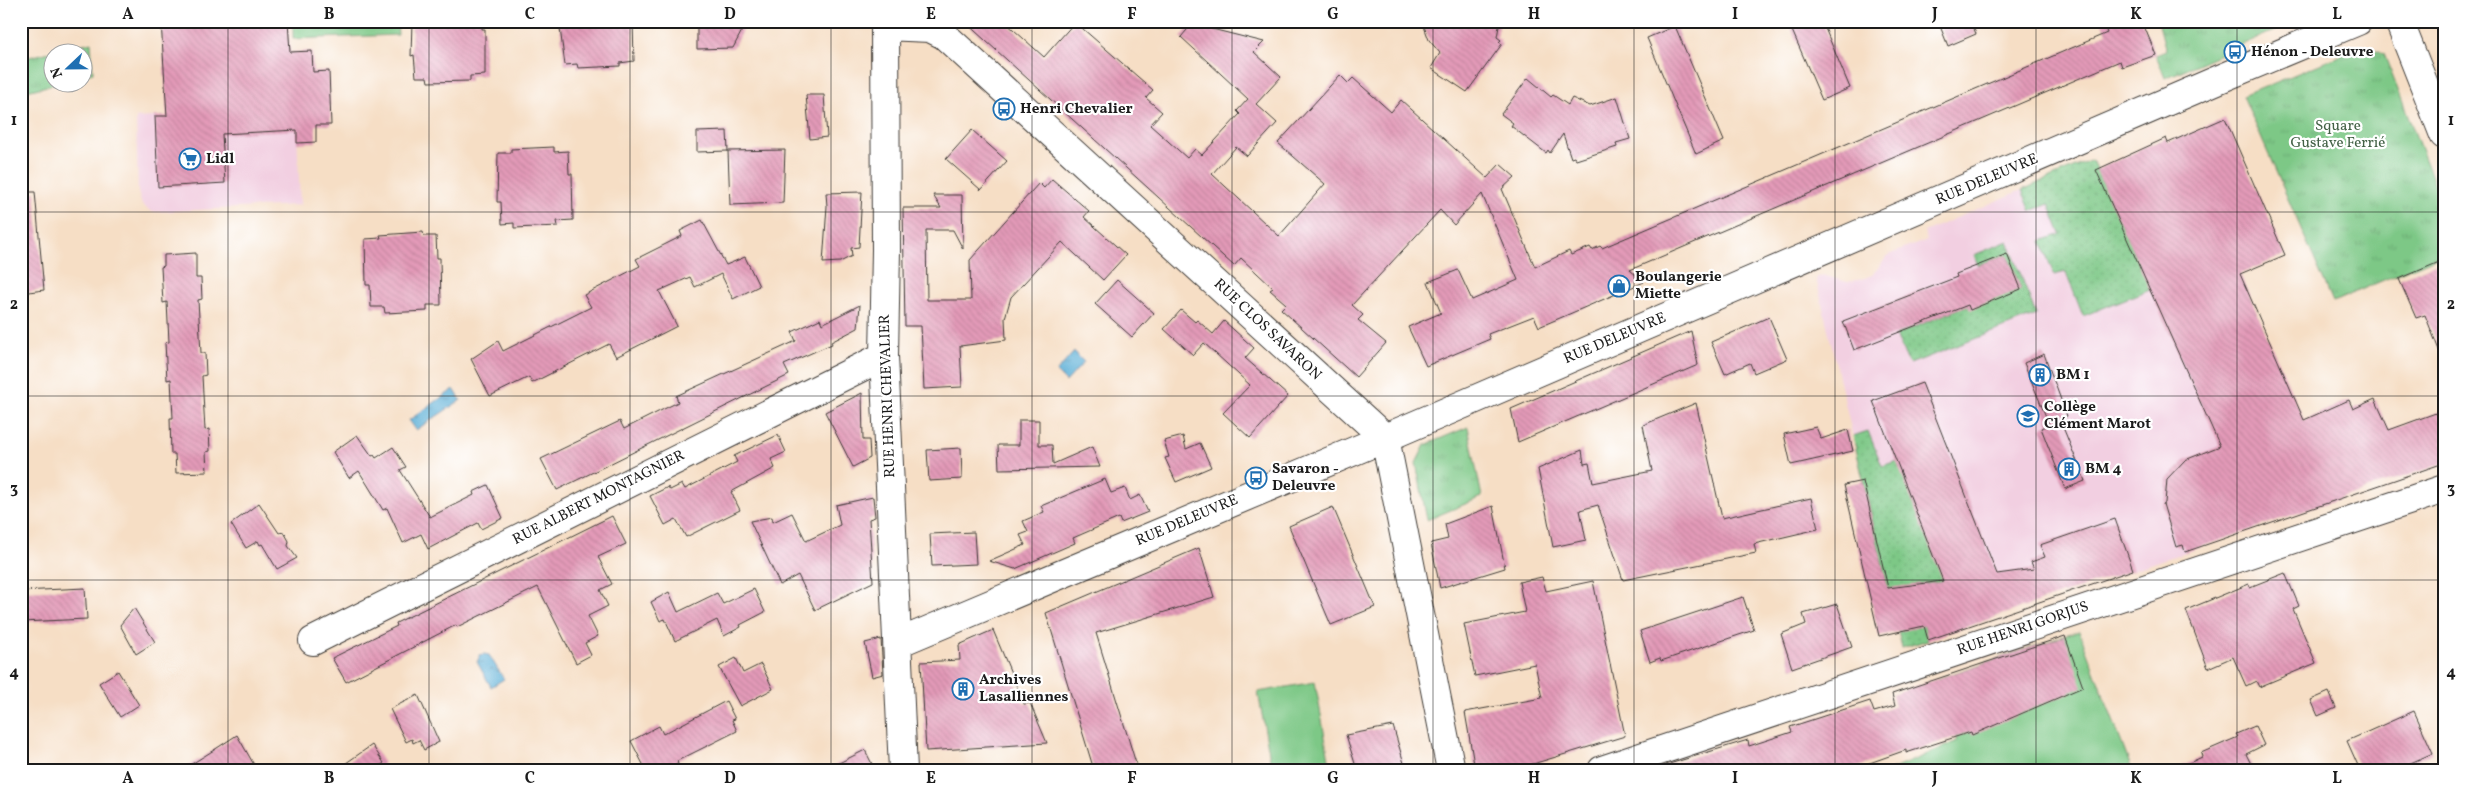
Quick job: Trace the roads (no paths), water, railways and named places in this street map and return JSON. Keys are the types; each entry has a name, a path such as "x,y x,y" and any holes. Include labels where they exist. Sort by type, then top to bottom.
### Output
{"street":[{"name":"RUE DELEUVRE","path":"898,643 1385,438 2358,21"},
{"path":"2399,21 2444,134"},
{"name":"RUE CLOS SAVARON","path":"885,24 930,28 944,35 1385,438"},
{"name":"RUE HENRI CHEVALIER","path":"885,24 886,250 884,356 903,770"},
{"name":"RUE ALBERT MONTAGNIER","path":"314,641 884,356"},
{"path":"1385,438 1451,770"},
{"name":"RUE HENRI GORJUS","path":"1602,770 2444,489"}],"water":[{"path":"1074,352 1084,362 1066,382 1056,372"},
{"path":"454,389 461,400 416,430 409,420"},
{"path":"480,655 489,655 504,679 491,687 477,662"}],"place":[{"name":"Hénon - Deleuvre","path":"2235,52"},
{"name":"Henri Chevalier","path":"1004,109"},
{"name":"Lidl","path":"190,159"},
{"name":"Boulangerie Miette","path":"1619,286"},
{"name":"BM 1","path":"2040,375"},
{"name":"Collège Clément Marot","path":"2028,416"},
{"name":"BM 4","path":"2069,469"},
{"name":"Savaron - Deleuvre","path":"1256,478"},
{"name":"Archives Lasalliennes","path":"963,689"}],"park label":[{"name":"Square Gustave Ferrié","path":"2338,134"}]}
